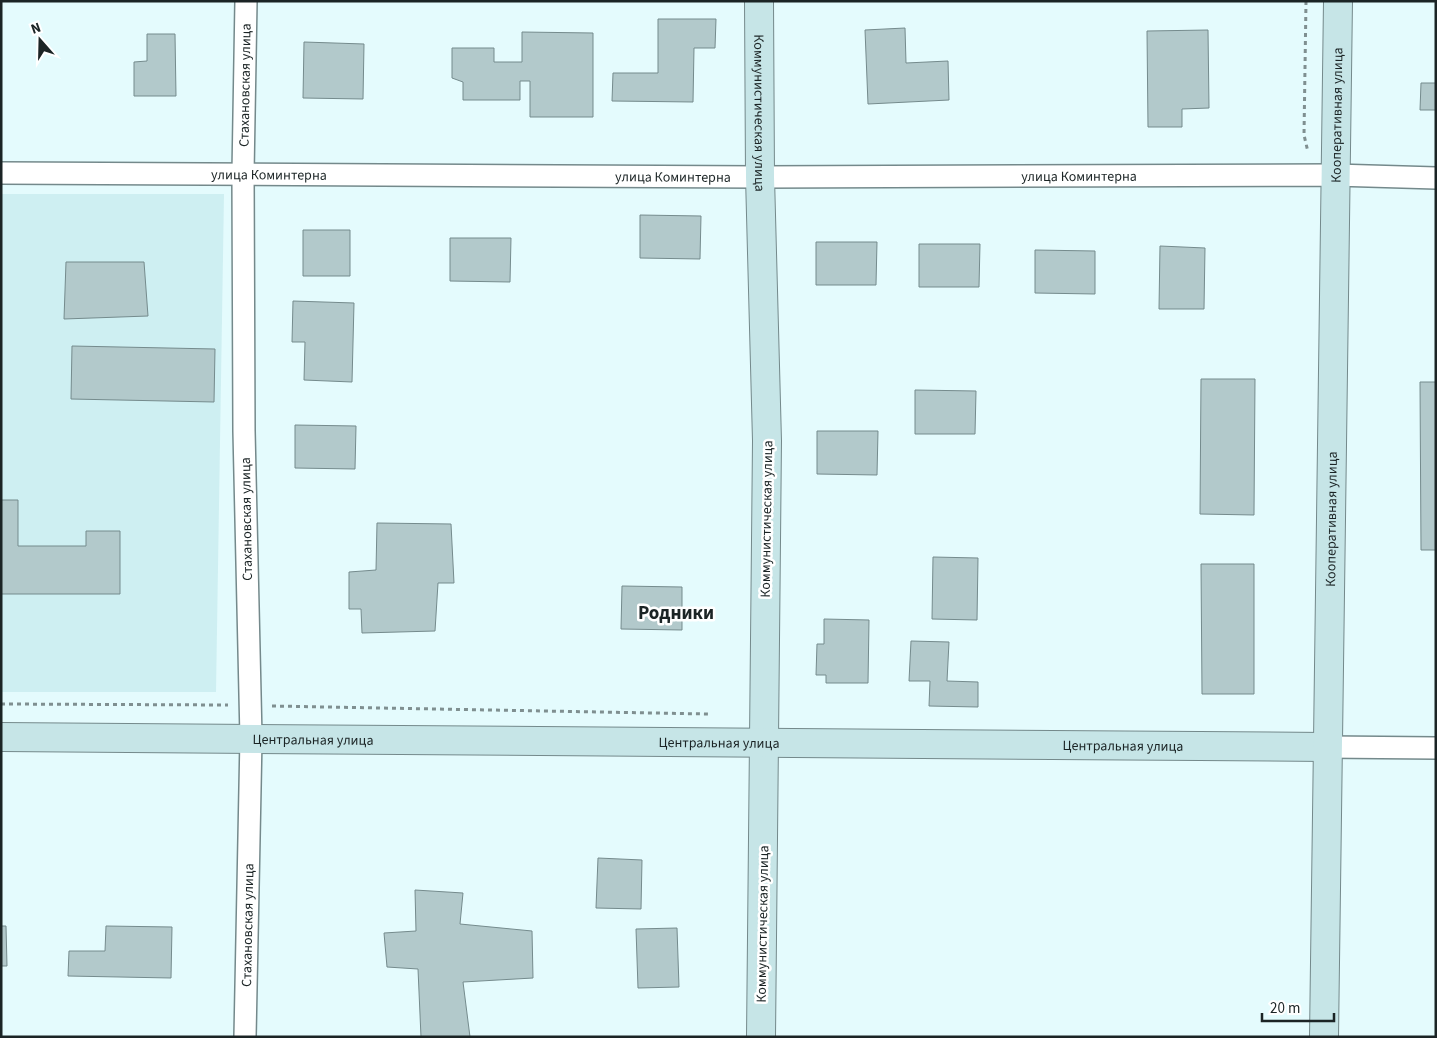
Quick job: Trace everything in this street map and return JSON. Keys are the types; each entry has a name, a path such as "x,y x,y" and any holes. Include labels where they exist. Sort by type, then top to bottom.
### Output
{"street":[{"name":"Стахановская улица","path":"245,1037 251,738 244,430 243,173 246,1"},
{"name":"Коммунистическая улица","path":"759,1 760,177 767,441 761,1037"},
{"name":"Кооперативная улица","path":"1324,1037 1326,747 1324,175 1338,1"},
{"name":"улица Коминтерна","path":"1,173 760,177 1324,175 1436,178"},
{"name":"Центральная улица","path":"1,737 1436,748"}],"path":[{"path":"1306,1 1304,135 1324,175"},
{"path":"1,704 250,705 712,714"}],"shaded area":[{"path":"1,194 224,194 216,692 1,692"}],"building":[{"path":"658,19 716,19 715,48 694,48 693,102 612,101 613,73 658,73"},
{"path":"905,28 906,63 948,61 949,100 868,104 865,30"},
{"path":"1208,30 1209,108 1182,109 1182,127 1148,127 1147,31"},
{"path":"522,32 593,33 593,117 530,117 530,81 520,81 520,100 463,100 463,82 452,78 452,48 494,48 494,62 522,62"},
{"path":"147,34 175,34 176,96 134,96 134,62 147,61"},
{"path":"304,42 364,44 363,99 303,98"},
{"path":"1421,83 1436,83 1436,110 1420,110"},
{"path":"640,215 701,216 700,259 640,258"},
{"path":"303,230 350,230 350,276 303,276"},
{"path":"450,238 511,238 510,282 450,281"},
{"path":"816,242 877,242 876,285 816,285"},
{"path":"919,244 980,244 979,287 919,287"},
{"path":"1160,246 1205,248 1204,309 1159,309"},
{"path":"1035,250 1095,251 1095,294 1035,293"},
{"path":"66,262 144,262 148,316 64,319"},
{"path":"293,301 354,303 352,382 304,380 305,342 292,342"},
{"path":"72,346 215,349 214,402 71,399"},
{"path":"1201,379 1255,379 1254,515 1200,514"},
{"path":"1420,382 1436,382 1436,550 1421,550"},
{"path":"915,390 976,391 975,434 915,434"},
{"path":"295,425 356,426 355,469 295,468"},
{"path":"817,431 878,431 877,475 817,474"},
{"path":"1,500 18,500 18,546 86,546 86,531 120,531 120,594 1,594"},
{"path":"377,523 451,524 454,583 438,583 435,631 362,633 361,609 349,609 349,572 376,570"},
{"path":"933,557 978,558 977,620 932,619"},
{"path":"1201,564 1254,564 1254,694 1202,694"},
{"path":"622,586 682,587 682,630 621,629"},
{"path":"824,619 869,620 868,683 826,683 826,675 816,675 817,644 824,644"},
{"path":"911,641 949,642 947,681 978,682 978,707 929,706 930,681 909,681"},
{"path":"598,858 642,860 641,909 596,908"},
{"path":"415,890 463,893 460,924 532,931 533,978 463,982 470,1037 421,1037 418,969 387,967 384,933 416,931"},
{"path":"1,926 6,926 7,966 1,966"},
{"path":"106,926 172,927 171,978 68,976 69,951 105,951"},
{"path":"677,928 679,987 638,988 636,929"}],"district":[{"name":"Родники","path":"676,612"}]}
